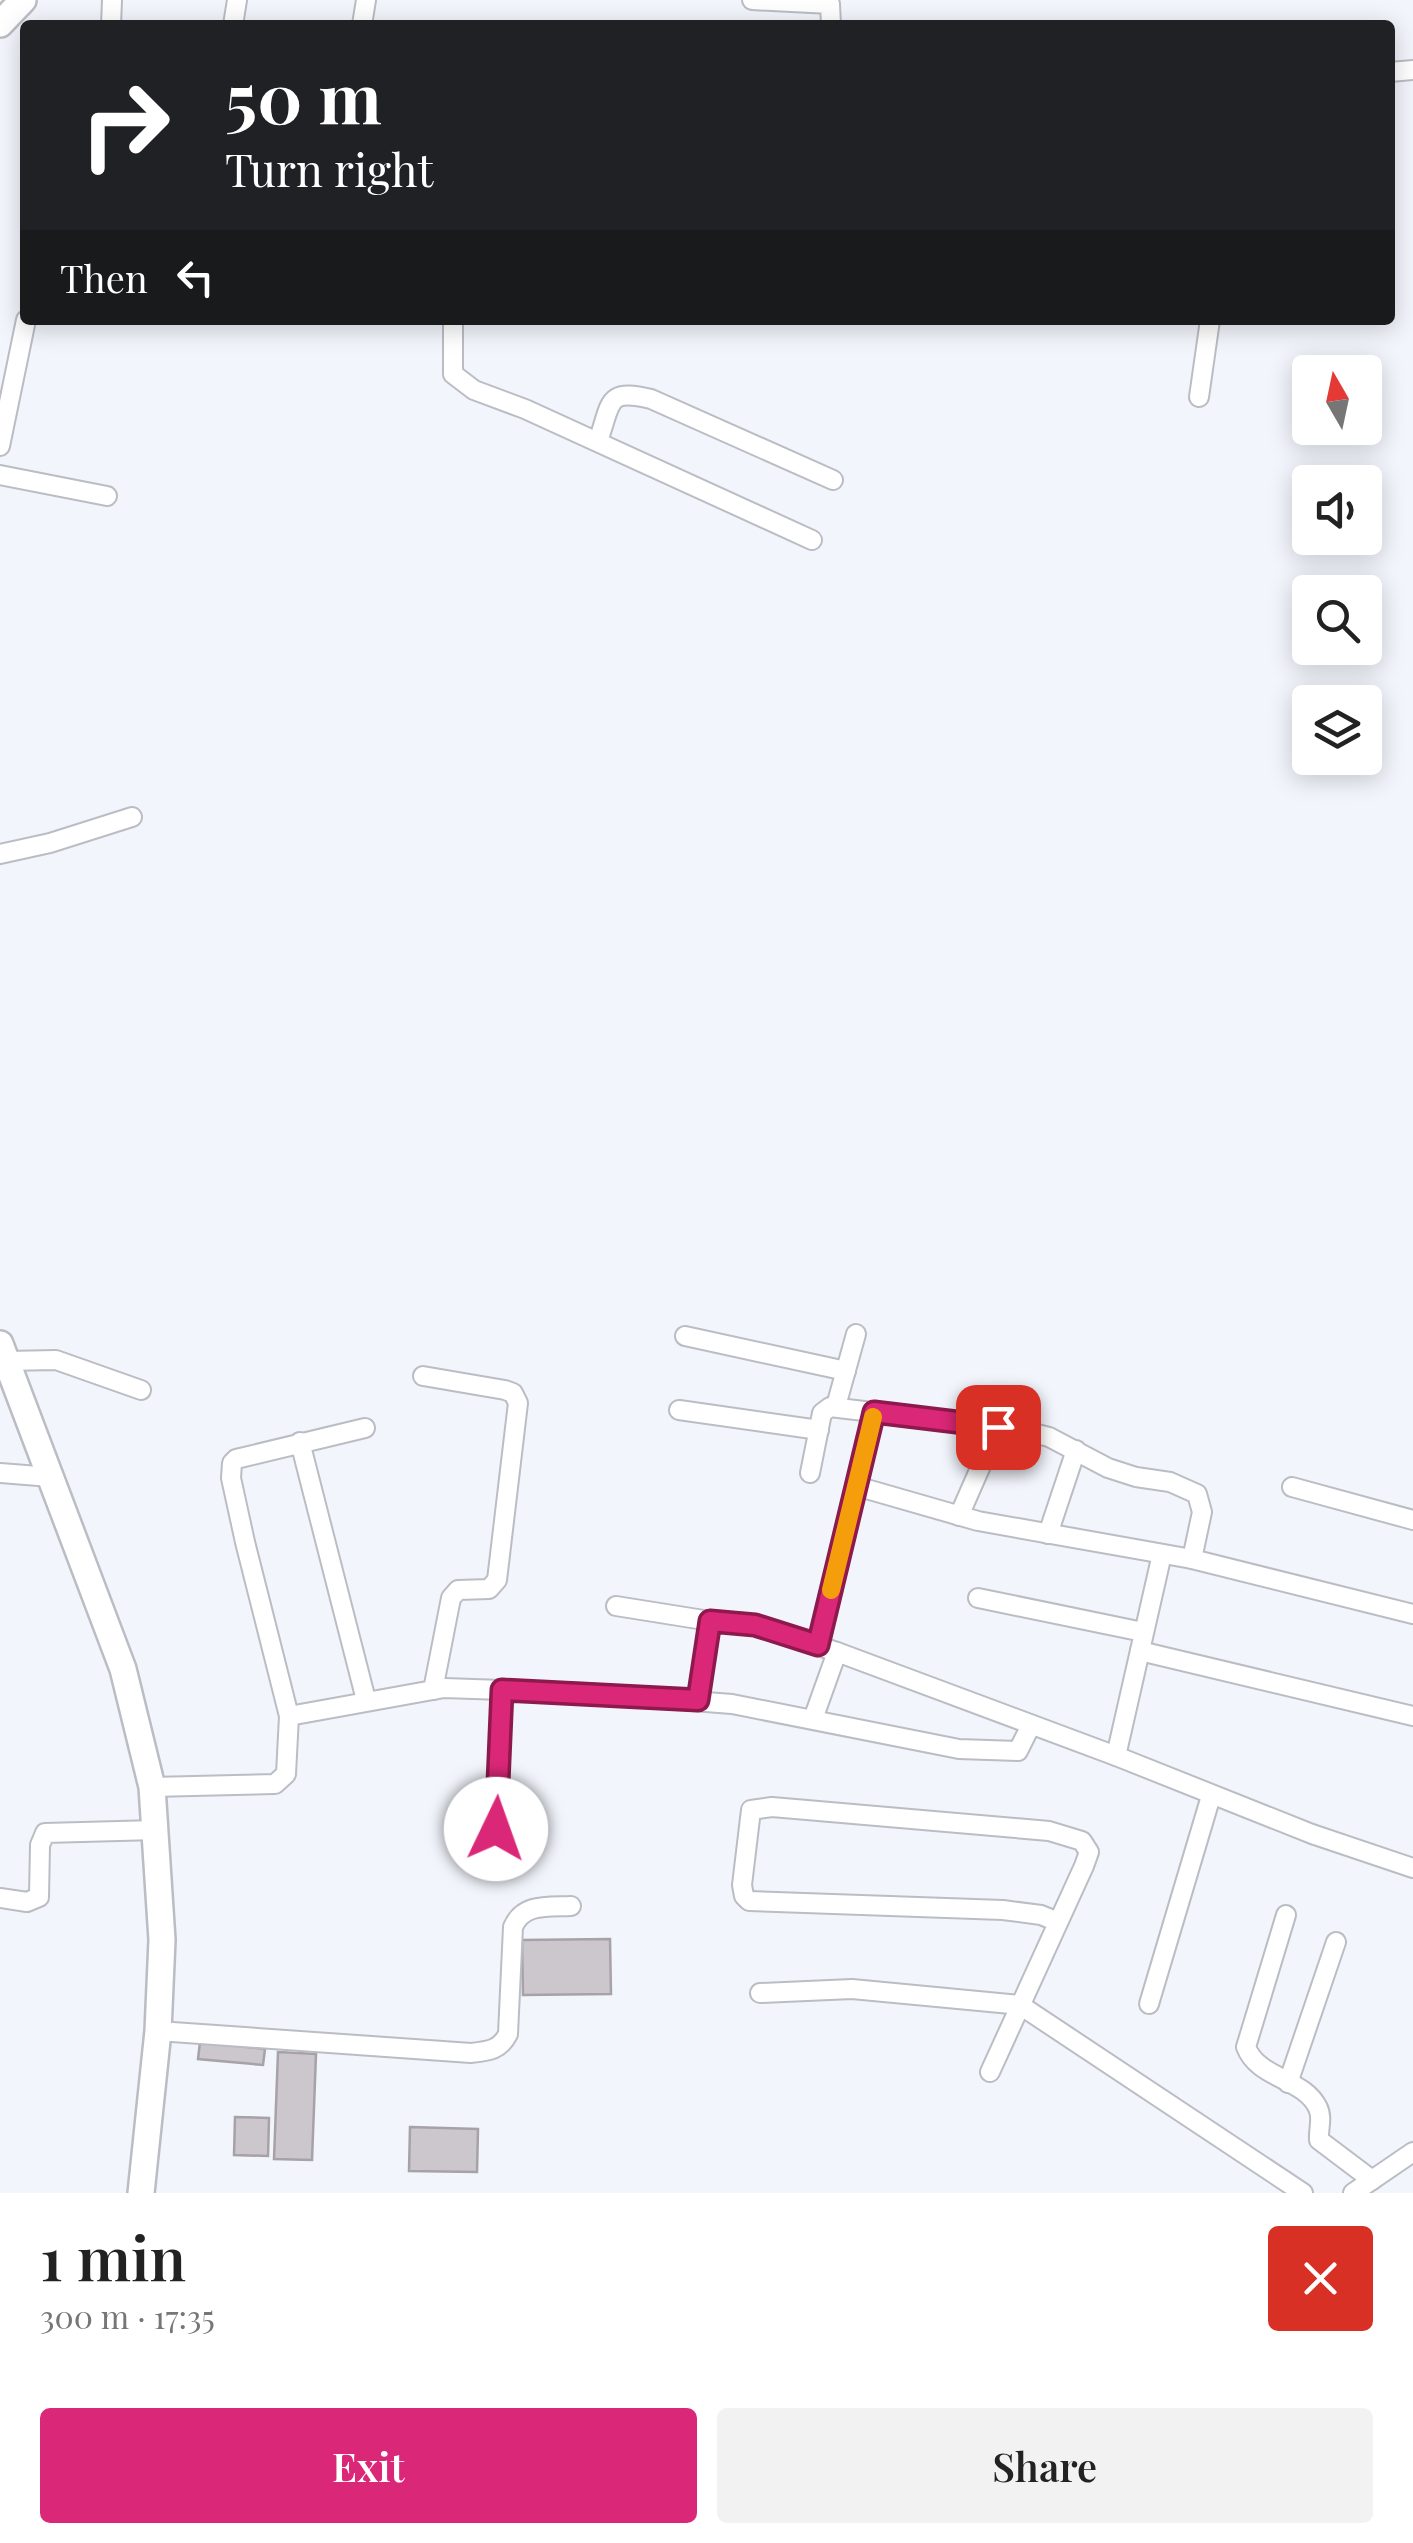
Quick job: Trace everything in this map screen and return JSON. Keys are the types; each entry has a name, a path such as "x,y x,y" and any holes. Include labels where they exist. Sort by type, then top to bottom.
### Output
{"street":[{"path":"0,24 23,0"},
{"path":"752,0 829,2"},
{"path":"0,446 25,325"},
{"path":"452,325 453,374 474,390 598,441 812,540"},
{"path":"1198,397 1209,325"},
{"path":"598,441 612,402 626,393 651,400 833,480"},
{"path":"0,475 107,496"},
{"path":"0,854 132,817"},
{"path":"836,1406 856,1334"},
{"path":"685,1336 846,1370"},
{"path":"140,2193 158,2030 162,1940 152,1786 123,1669 3,1352 56,1360 141,1390"},
{"path":"423,1376 506,1390 513,1393 518,1403 498,1580 490,1589 458,1590 451,1598 433,1690"},
{"path":"810,1473 822,1413 836,1406 998,1427 1049,1438 1108,1468 1136,1478 1170,1482 1197,1494 1202,1512 1192,1560"},
{"path":"679,1410 819,1430"},
{"path":"818,1645 874,1412"},
{"path":"959,1516 998,1427"},
{"path":"152,1786 264,1785 280,1782 286,1774 289,1716 230,1470 236,1459 365,1428"},
{"path":"300,1442 366,1700"},
{"path":"1048,1534 1076,1450"},
{"path":"0,1473 51,1477"},
{"path":"856,1486 959,1516 1192,1560 1413,1614"},
{"path":"1292,1487 1413,1520"},
{"path":"1116,1756 1162,1554"},
{"path":"978,1598 1413,1716"},
{"path":"616,1606 755,1625 818,1645 1116,1756 1210,1796 1413,1868"},
{"path":"698,1700 710,1621"},
{"path":"813,1719 837,1652"},
{"path":"289,1716 433,1690 502,1690 698,1700 813,1719 861,1732 1002,1753 1018,1751 1031,1725"},
{"path":"496,1829 502,1690"},
{"path":"1149,2004 1210,1796"},
{"path":"990,2072 1058,1922 1089,1852 1082,1841 1001,1826 772,1807 757,1807 748,1816 742,1885 749,1901 1003,1910 1041,1915 1058,1922"},
{"path":"0,1898 27,1902 39,1897 40,1845 45,1833 156,1830"},
{"path":"158,2030 490,2051 502,2045 508,2034 513,1928 517,1919 533,1908 571,1906"},
{"path":"1286,1915 1246,2047 1256,2064 1311,2098 1320,2113 1318,2140 1372,2180"},
{"path":"1288,2083 1336,1942"},
{"path":"760,1993 852,1988 1020,2005 1304,2193"},
{"path":"1353,2193 1413,2152"}],"building":[{"path":"610,1939 611,1994 523,1995 522,1940"},
{"path":"200,2042 265,2049 263,2065 198,2059"},
{"path":"278,2052 316,2054 312,2160 274,2159"},
{"path":"235,2117 269,2118 268,2156 234,2155"},
{"path":"410,2127 478,2129 477,2172 409,2171"}],"slow traffic":[{"path":"831,1590 873,1417"}],"route":[{"path":"496,1829 502,1690 698,1700 710,1621 755,1625 818,1645 874,1412 998,1427"}]}
